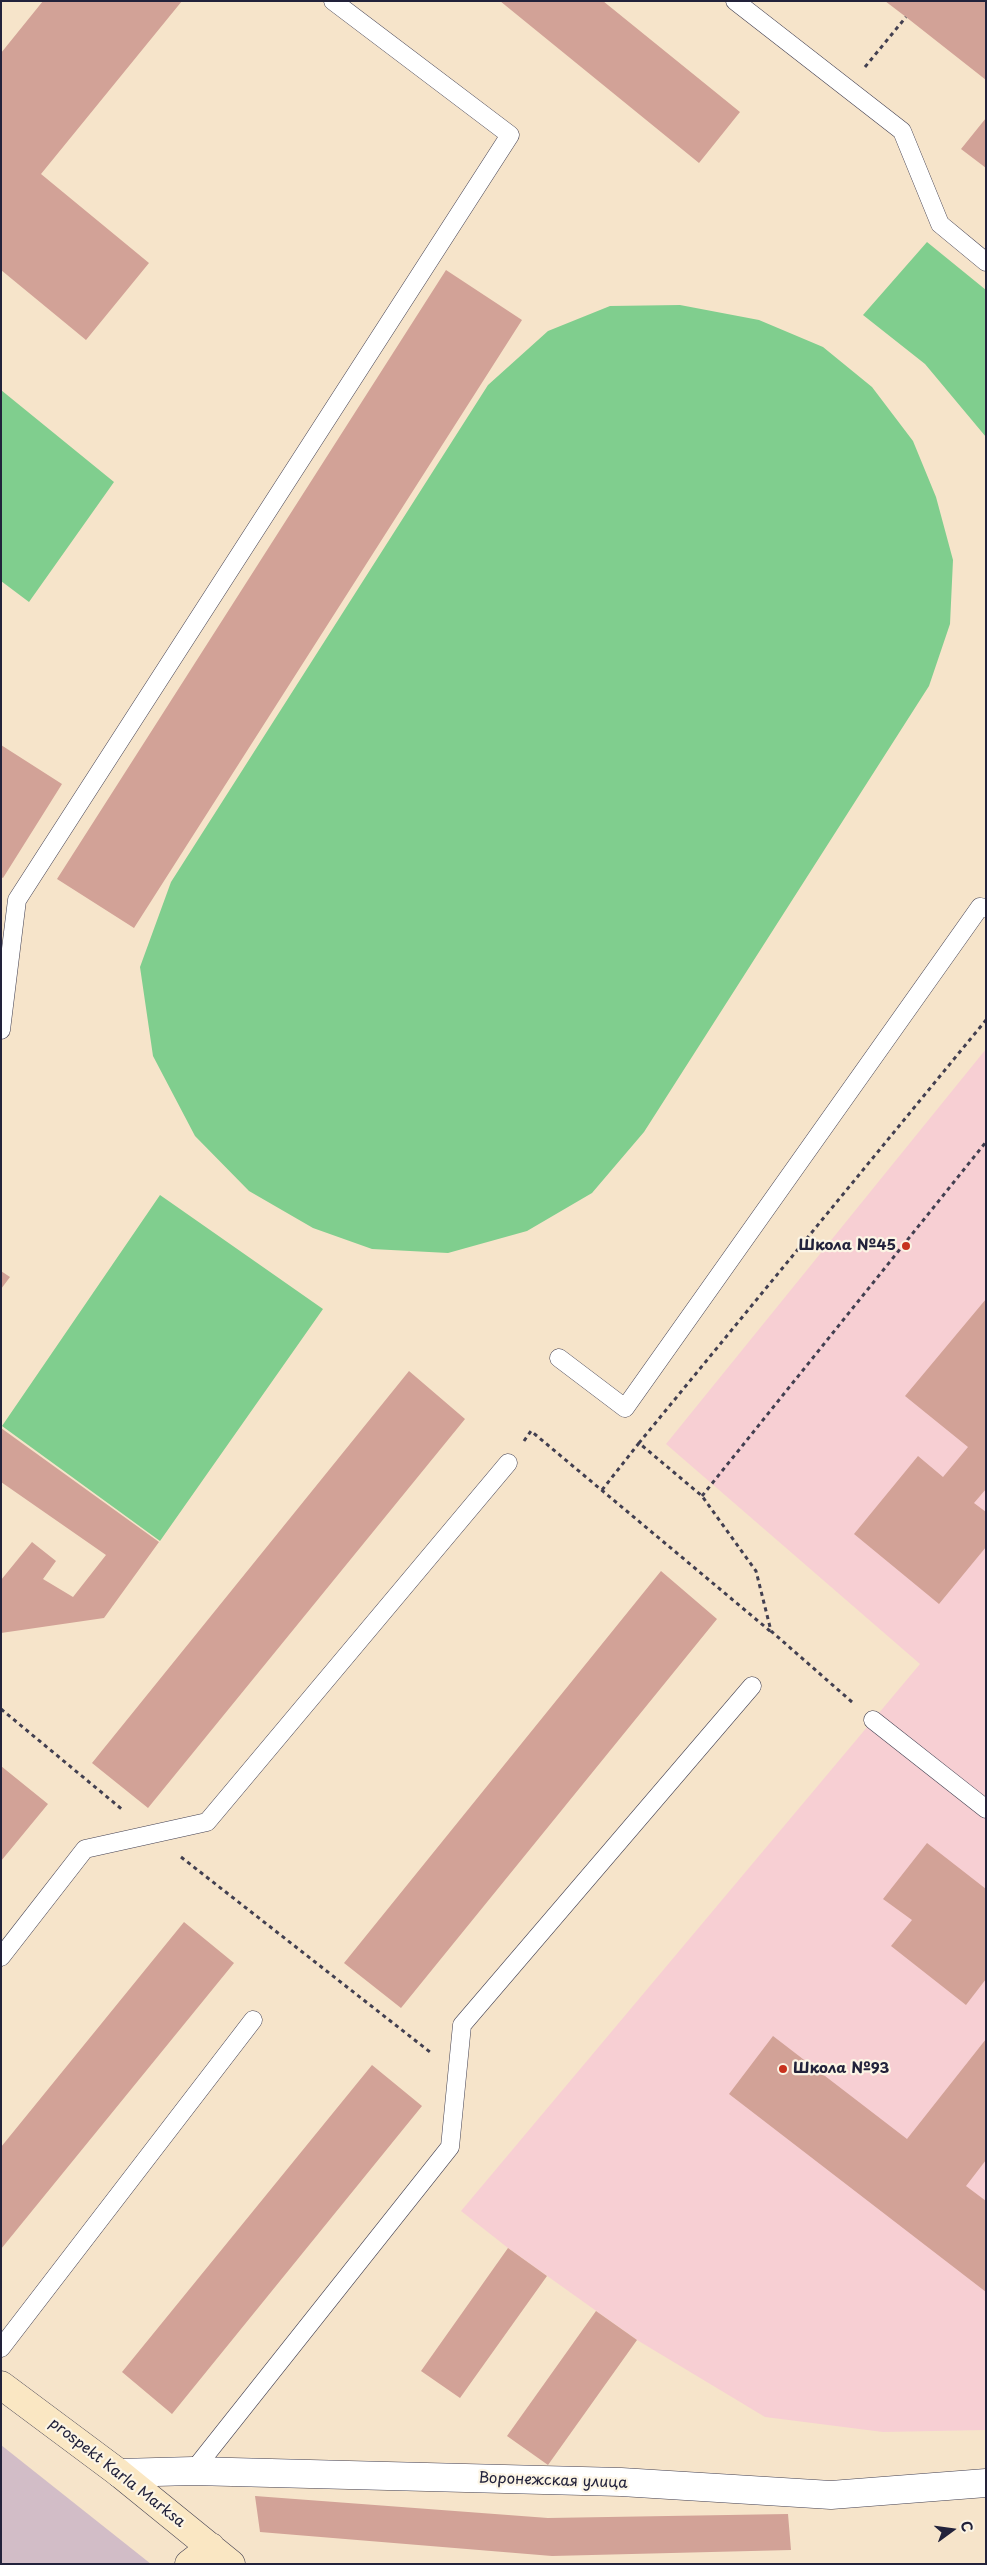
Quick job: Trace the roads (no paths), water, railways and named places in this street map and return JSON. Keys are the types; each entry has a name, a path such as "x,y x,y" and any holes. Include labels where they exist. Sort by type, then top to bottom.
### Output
{"street":[{"name":"prospekt Karla Marksa","path":"1,2385 119,2473 221,2556"},
{"name":"Воронежская улица","path":"119,2473 194,2471 622,2482 831,2496 986,2483"},
{"path":"189,2564 221,2556"}],"lane":[{"path":"1,1030 17,900 510,135 332,1"},
{"path":"735,1 902,131 940,224 986,262"},
{"path":"559,1358 625,1408 980,908 986,908"},
{"path":"1,1957 85,1848 207,1822 508,1463"},
{"path":"194,2471 450,2147 462,2025 752,1686"},
{"path":"874,1720 986,1809"},
{"path":"1,2348 254,2020"}],"place":[{"name":"Школа №45","path":"906,1246"},
{"name":"Школа №93","path":"783,2069"}]}
